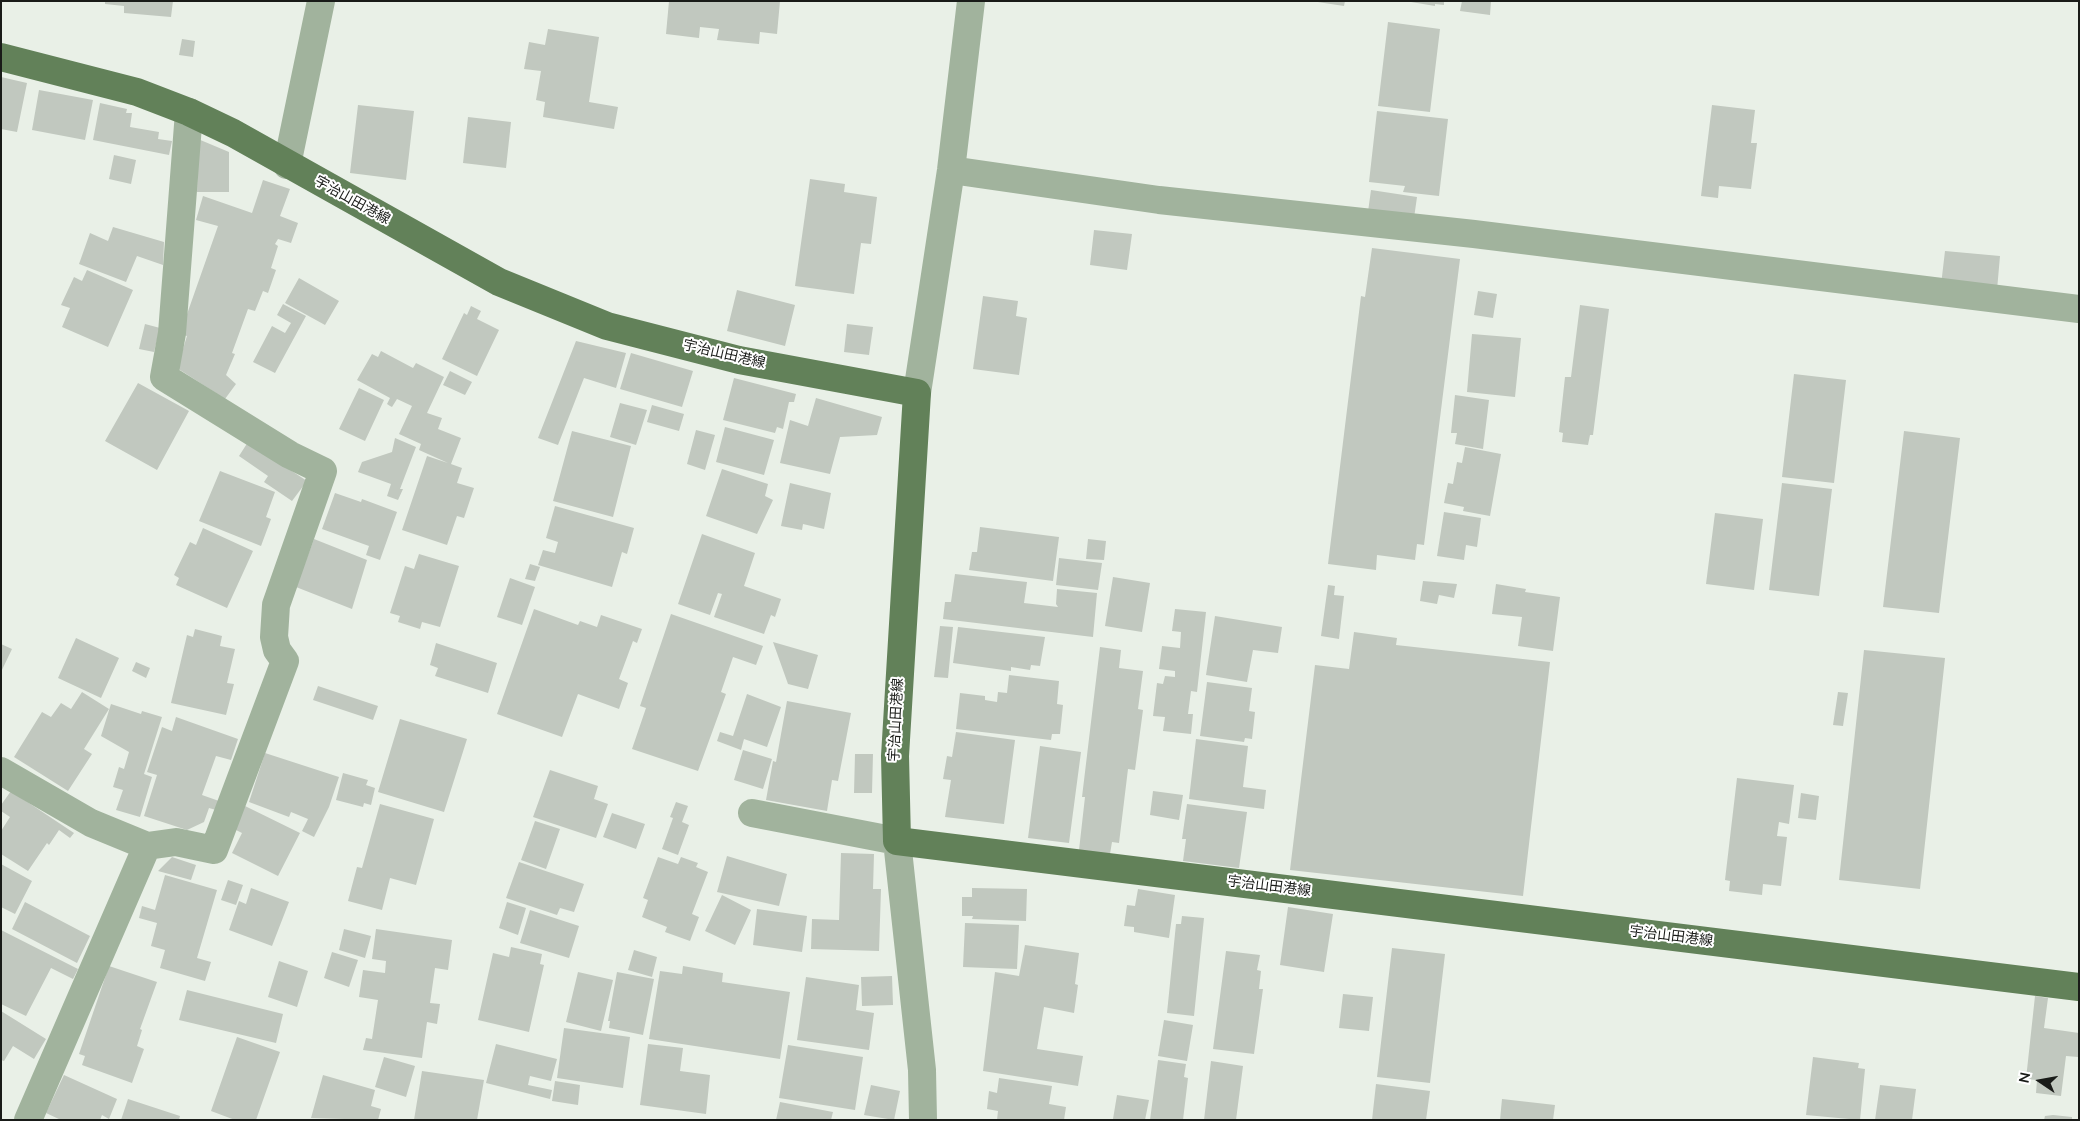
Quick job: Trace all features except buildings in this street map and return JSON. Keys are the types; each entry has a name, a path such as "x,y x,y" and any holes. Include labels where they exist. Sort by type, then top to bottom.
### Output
{"main road":[{"name":"宇治山田港線","path":"1,58 137,92 188,112 233,133 499,282 607,326 739,360 917,393 895,756 898,841 2079,987"}],"street":[{"path":"288,165 320,1"},
{"path":"917,393 951,170 971,1"},
{"path":"1,771 91,822 147,846 176,842 214,850 285,660 277,650 274,637 276,605 323,471 290,455 164,377 172,333 188,112"},
{"path":"951,170 1159,200 1474,234 2079,309"},
{"path":"752,812 898,841 922,1070 923,1120"},
{"path":"28,1120 147,846"}]}
